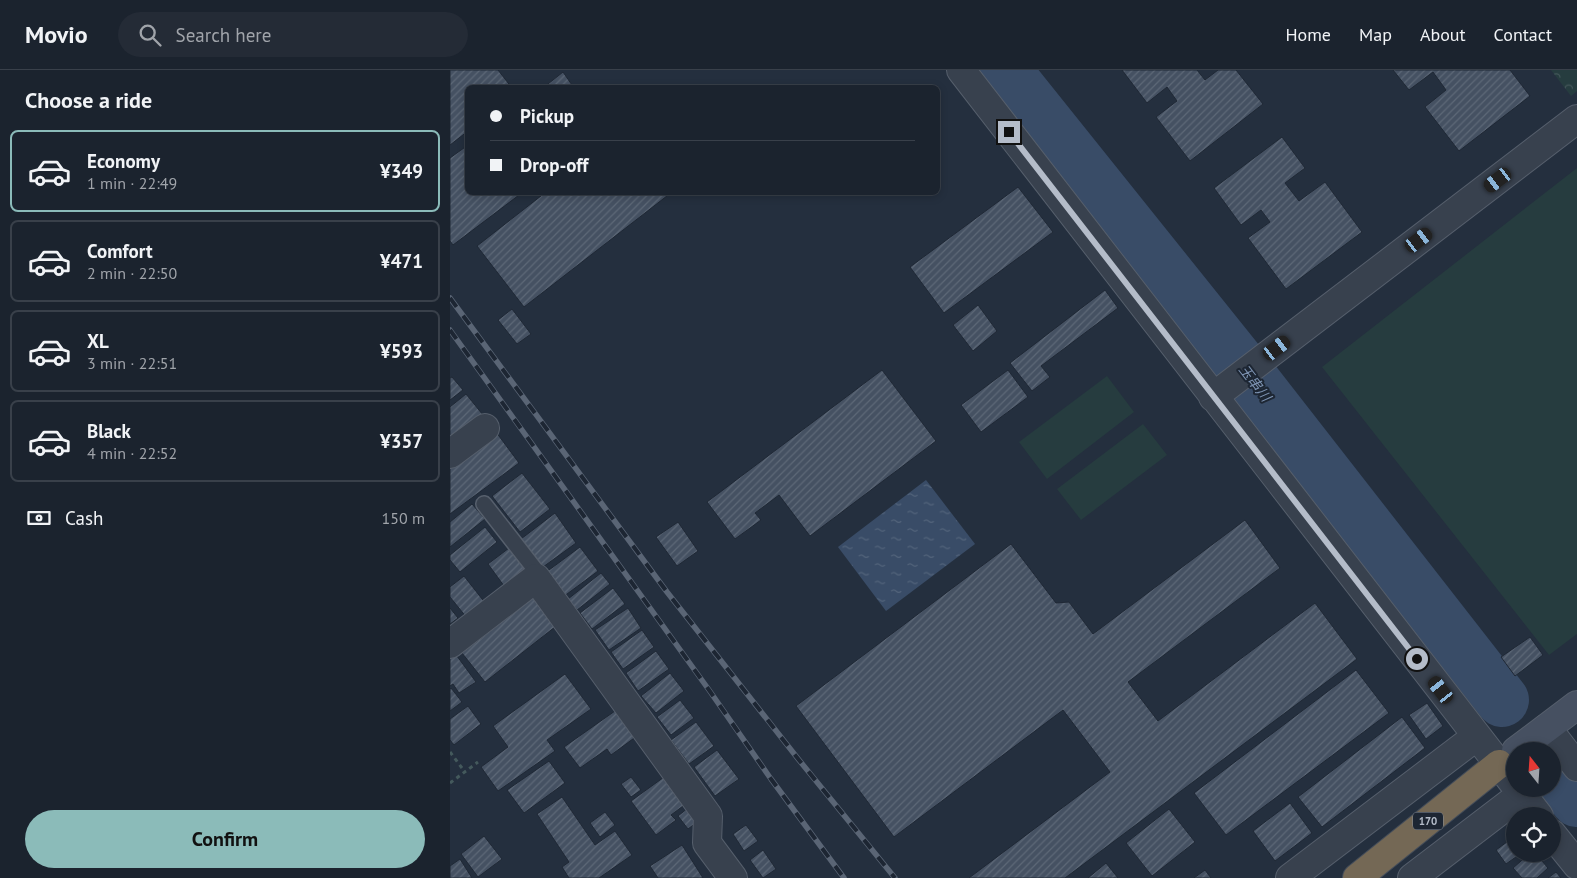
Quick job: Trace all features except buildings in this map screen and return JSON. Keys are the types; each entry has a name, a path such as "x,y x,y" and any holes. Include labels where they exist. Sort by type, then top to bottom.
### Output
{"highway":[{"name":"170","path":"1357,878 1506,759"}],"street":[{"path":"961,70 1477,736 1506,754"},
{"path":"1214,397 1577,119"},
{"path":"450,454 485,428"},
{"path":"450,644 536,578 708,816 707,843 734,878"},
{"path":"1528,742 1577,705"},
{"path":"1547,728 1577,767"},
{"path":"1290,878 1477,736"},
{"path":"1412,878 1508,798"},
{"path":"1561,845 1577,865"}],"lane":[{"path":"484,504 534,568 536,578"}],"path":[{"path":"450,752 465,772"},
{"path":"450,783 478,762"}],"green space":[{"path":"1551,70 1577,70 1577,91 1571,96"},
{"path":"1577,168 1577,634 1549,655 1322,367"},
{"path":"1107,376 1134,412 1047,479 1019,442"},
{"path":"1143,424 1167,455 1081,520 1057,489"}],"water":[{"path":"926,480 975,544 886,611 838,547"}],"waterway":[{"name":"玉串川","path":"1004,70 1250,377 1502,700"},
{"name":"玉串川","path":"1561,780 1577,800"}],"railway":[{"path":"450,298 667,592 799,760 895,878"},
{"path":"450,330 844,878"}],"route":[{"path":"1009,132 1417,659"}]}
